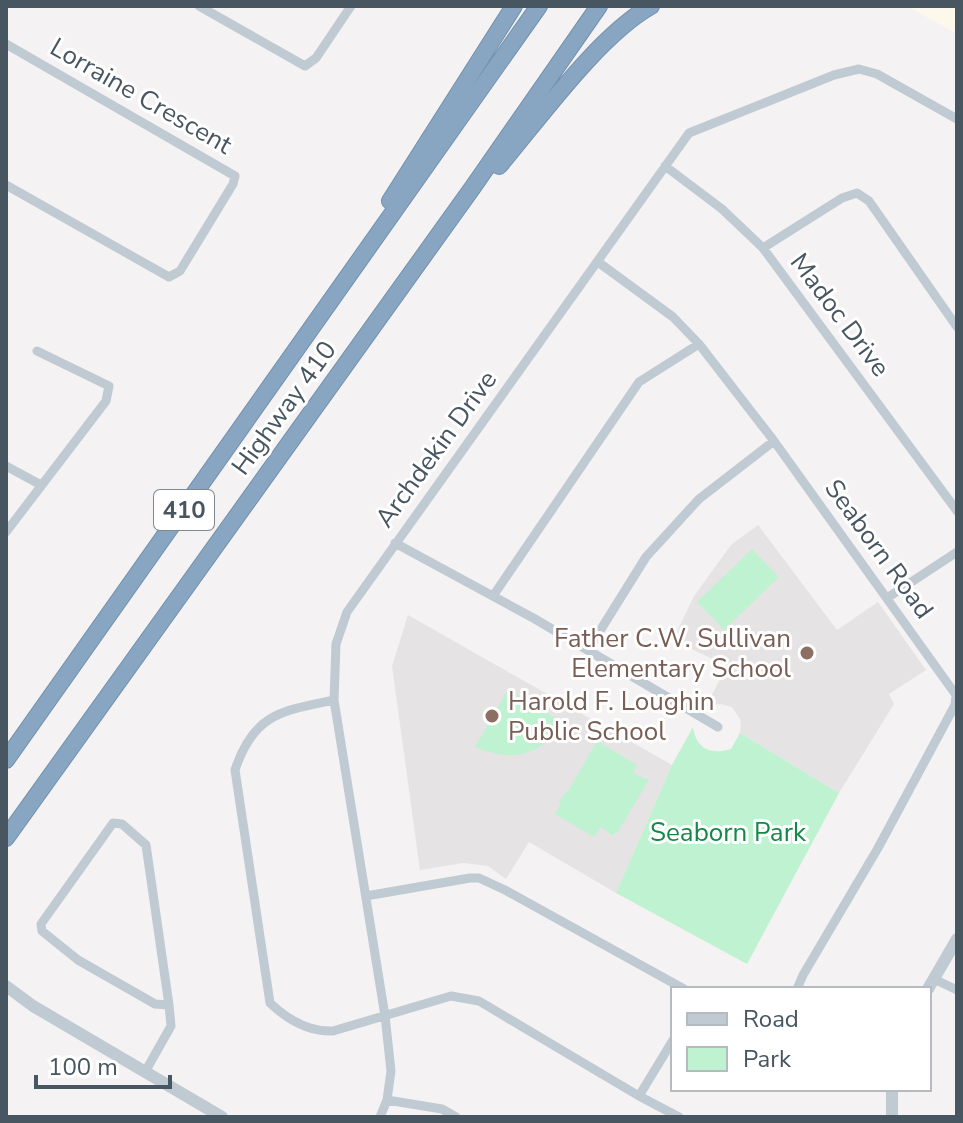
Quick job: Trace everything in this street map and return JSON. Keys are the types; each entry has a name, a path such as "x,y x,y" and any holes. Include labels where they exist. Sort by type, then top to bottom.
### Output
{"highway":[{"path":"361,260 365,240 514,6"},
{"name":"Highway 410","path":"6,760 539,6"},
{"name":"Highway 410","path":"6,838 473,187 599,6"},
{"path":"473,187 491,175 622,27 651,6"}],"street":[{"path":"199,6 305,66 316,58 351,6"},
{"name":"Lorraine Crescent","path":"6,44 235,176 180,271 169,277 6,185"},
{"name":"Archdekin Drive","path":"380,1117 387,1100 391,1071 385,1016 334,700 336,644 347,612 689,133 834,75 859,69 877,74 957,119"},
{"name":"Madoc Drive","path":"665,166 722,209 763,248 957,511"},
{"path":"763,248 842,198 857,193 869,201 957,327"},
{"name":"Seaborn Road","path":"598,262 673,317 699,344 774,441 956,695 955,705 878,848 798,987"},
{"path":"493,596 639,382 699,344"},
{"path":"6,532 106,401 109,386 37,351"},
{"path":"588,650 646,557 699,499 774,441"},
{"path":"6,466 41,485"},
{"path":"395,543 588,650 718,727"},
{"path":"887,598 957,552"},
{"path":"334,700 279,712 264,723 248,742 235,770 270,1003 282,1015 315,1032 333,1031 451,996 479,1001 679,1117"},
{"path":"145,1072 171,1026 169,1005 146,845 124,825 113,823 41,924 42,931 78,960 155,1004 169,1005"},
{"path":"366,896 479,878 680,987"},
{"path":"957,939 931,984 957,990"},
{"path":"6,986 33,1006 222,1117"},
{"path":"639,1096 671,1043"},
{"path":"892,1091 892,1117"},
{"path":"387,1100 442,1109 456,1117"}],"shaded area":[{"path":"907,6 957,6 957,34"},
{"name":"Father C.W. Sullivan Elementary School","path":"758,525 837,630 878,602 926,670 889,694 894,704 839,793 740,733 741,721 732,707 720,704 706,706 727,666 673,640 694,596 731,545"},
{"name":"Harold F. Loughin Public School","path":"408,615 672,765 616,893 529,842 506,879 488,866 463,863 420,870 392,666"}],"green space":[{"path":"752,549 779,577 724,630 697,602"},
{"path":"510,691 564,723 545,743 525,753 502,755 475,747 506,693"},
{"name":"Seaborn Park","path":"693,727 701,745 717,751 731,749 740,733 839,793 747,964 616,893 672,765"},
{"path":"597,741 637,765 633,773 649,780 617,833 612,835 600,827 594,837 555,814 561,803 559,801"}],"place":[{"name":"Father C.W. Sullivan Elementary School","path":"807,653"},
{"name":"Harold F. Loughin Public School","path":"492,716"}]}
